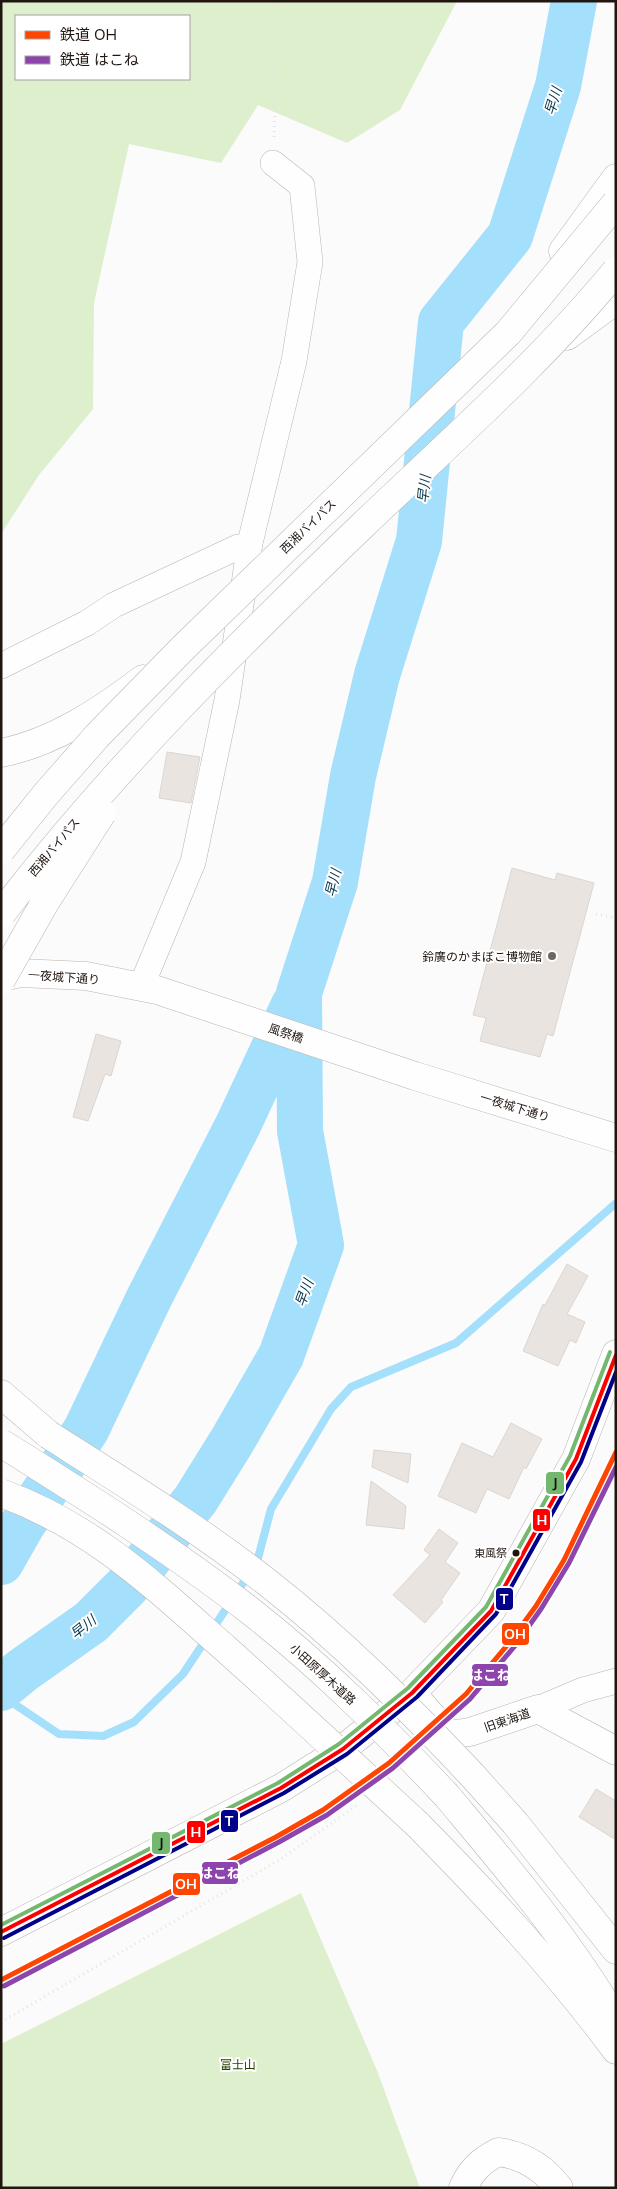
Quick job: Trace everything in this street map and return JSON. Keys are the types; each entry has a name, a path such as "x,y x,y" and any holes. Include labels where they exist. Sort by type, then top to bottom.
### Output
{"main road":[{"path":"508,333 577,229 616,178"},
{"name":"西湘バイパス","path":"1,850 46,794 97,736 183,648 508,333 616,203"},
{"name":"西湘バイパス","path":"1,914 50,850 179,709 324,563 539,357 588,306 616,271"},
{"path":"539,357 616,300"},
{"path":"1,753 17,750 50,738 91,715 132,687 183,648"},
{"path":"1,979 80,846 124,782 179,709"},
{"name":"一夜城下通り","path":"1,979 21,974 86,976 149,988"},
{"name":"風祭橋","path":"149,988 415,1076"},
{"name":"一夜城下通り","path":"415,1076 616,1138"},
{"path":"1,1932 281,1788 342,1749 412,1692 490,1611 576,1459 616,1354"},
{"path":"1,1394 49,1435"},
{"path":"1,1407 49,1435 207,1538 275,1588 318,1624 369,1670 472,1775 515,1823 616,1950"},
{"name":"小田原厚木道路","path":"1,1443 119,1516 249,1610 345,1693 391,1737 447,1796 533,1900 567,1945 616,2021"},
{"path":"1,1493 35,1505 74,1526 110,1550 161,1592 282,1700 417,1824 528,1940 580,2002 616,2050"},
{"name":"旧東海道","path":"412,1692 448,1734 470,1732 538,1709"},
{"path":"538,1709 616,1751"},
{"path":"462,2188 480,2161 498,2152 524,2158 549,2176 558,2188"}],"street":[{"path":"149,988 192,862 227,700 249,551 294,361 310,262 302,186 273,163"},
{"path":"1,666 87,623 114,605 229,551 238,547 249,551"},
{"name":"旧東海道","path":"538,1709 583,1690 616,1681"}],"path":[{"path":"273,163 278,1"},
{"path":"596,914 616,918"},
{"path":"1,2022 281,1859 362,1802"}],"green space":[{"path":"1,1 457,1 400,110 347,143 258,105 221,163 129,144 94,303 93,409 39,475 1,534"},
{"name":"富士山","path":"301,1893 378,2073 420,2188 1,2188 1,2044"}],"building":[{"path":"167,752 200,757 191,803 159,798"},
{"path":"512,868 555,880 557,873 594,883 553,1036 547,1034 540,1057 480,1041 486,1018 473,1015"},
{"path":"96,1034 121,1041 111,1076 105,1074 88,1121 73,1117"},
{"path":"567,1264 588,1276 567,1314 585,1322 576,1343 570,1340 558,1366 523,1351 543,1304 545,1305"},
{"path":"511,1423 542,1439 526,1469 524,1467 509,1499 487,1489 476,1513 438,1496 462,1443 493,1457"},
{"path":"374,1450 411,1454 408,1483 372,1467"},
{"path":"371,1481 406,1506 404,1529 366,1525"},
{"path":"439,1529 458,1543 445,1562 460,1573 441,1600 443,1602 425,1623 393,1595 430,1555 424,1550"},
{"path":"596,1789 616,1801 616,1840 579,1817"}],"waterway":[{"name":"早川","path":"1,1688 23,1670 91,1622 127,1586 196,1499 281,1356 321,1245 300,1131 299,993 335,882 353,776 377,675 419,541 441,322 510,236 558,86 574,1"},
{"path":"1,1562 22,1525 86,1430 149,1298 238,1125 294,1005"},
{"path":"1,1695 59,1734 103,1736 134,1722 183,1674 257,1562 271,1509 331,1409 351,1387 456,1343 615,1204"}],"rail line":[{"name":"OH","path":"1,1980 276,1837 323,1810 389,1763 466,1694 509,1643 536,1606 564,1560 616,1452"},
{"name":"はこね","path":"4,1986 279,1842 327,1815 393,1768 470,1699 514,1647 541,1609 569,1563 616,1467"}],"transit line":[{"name":"J","path":"1,1925 278,1783 339,1744 408,1688 486,1607 570,1456 610,1352"},
{"name":"H","path":"1,1932 281,1788 343,1749 412,1693 491,1611 576,1459 616,1355"},
{"name":"T","path":"4,1938 284,1793 347,1754 417,1697 496,1614 581,1462 616,1372"}],"place":[{"name":"鈴廣のかまぼこ博物館","path":"552,956"},
{"name":"東風祭","path":"516,1553"}]}
